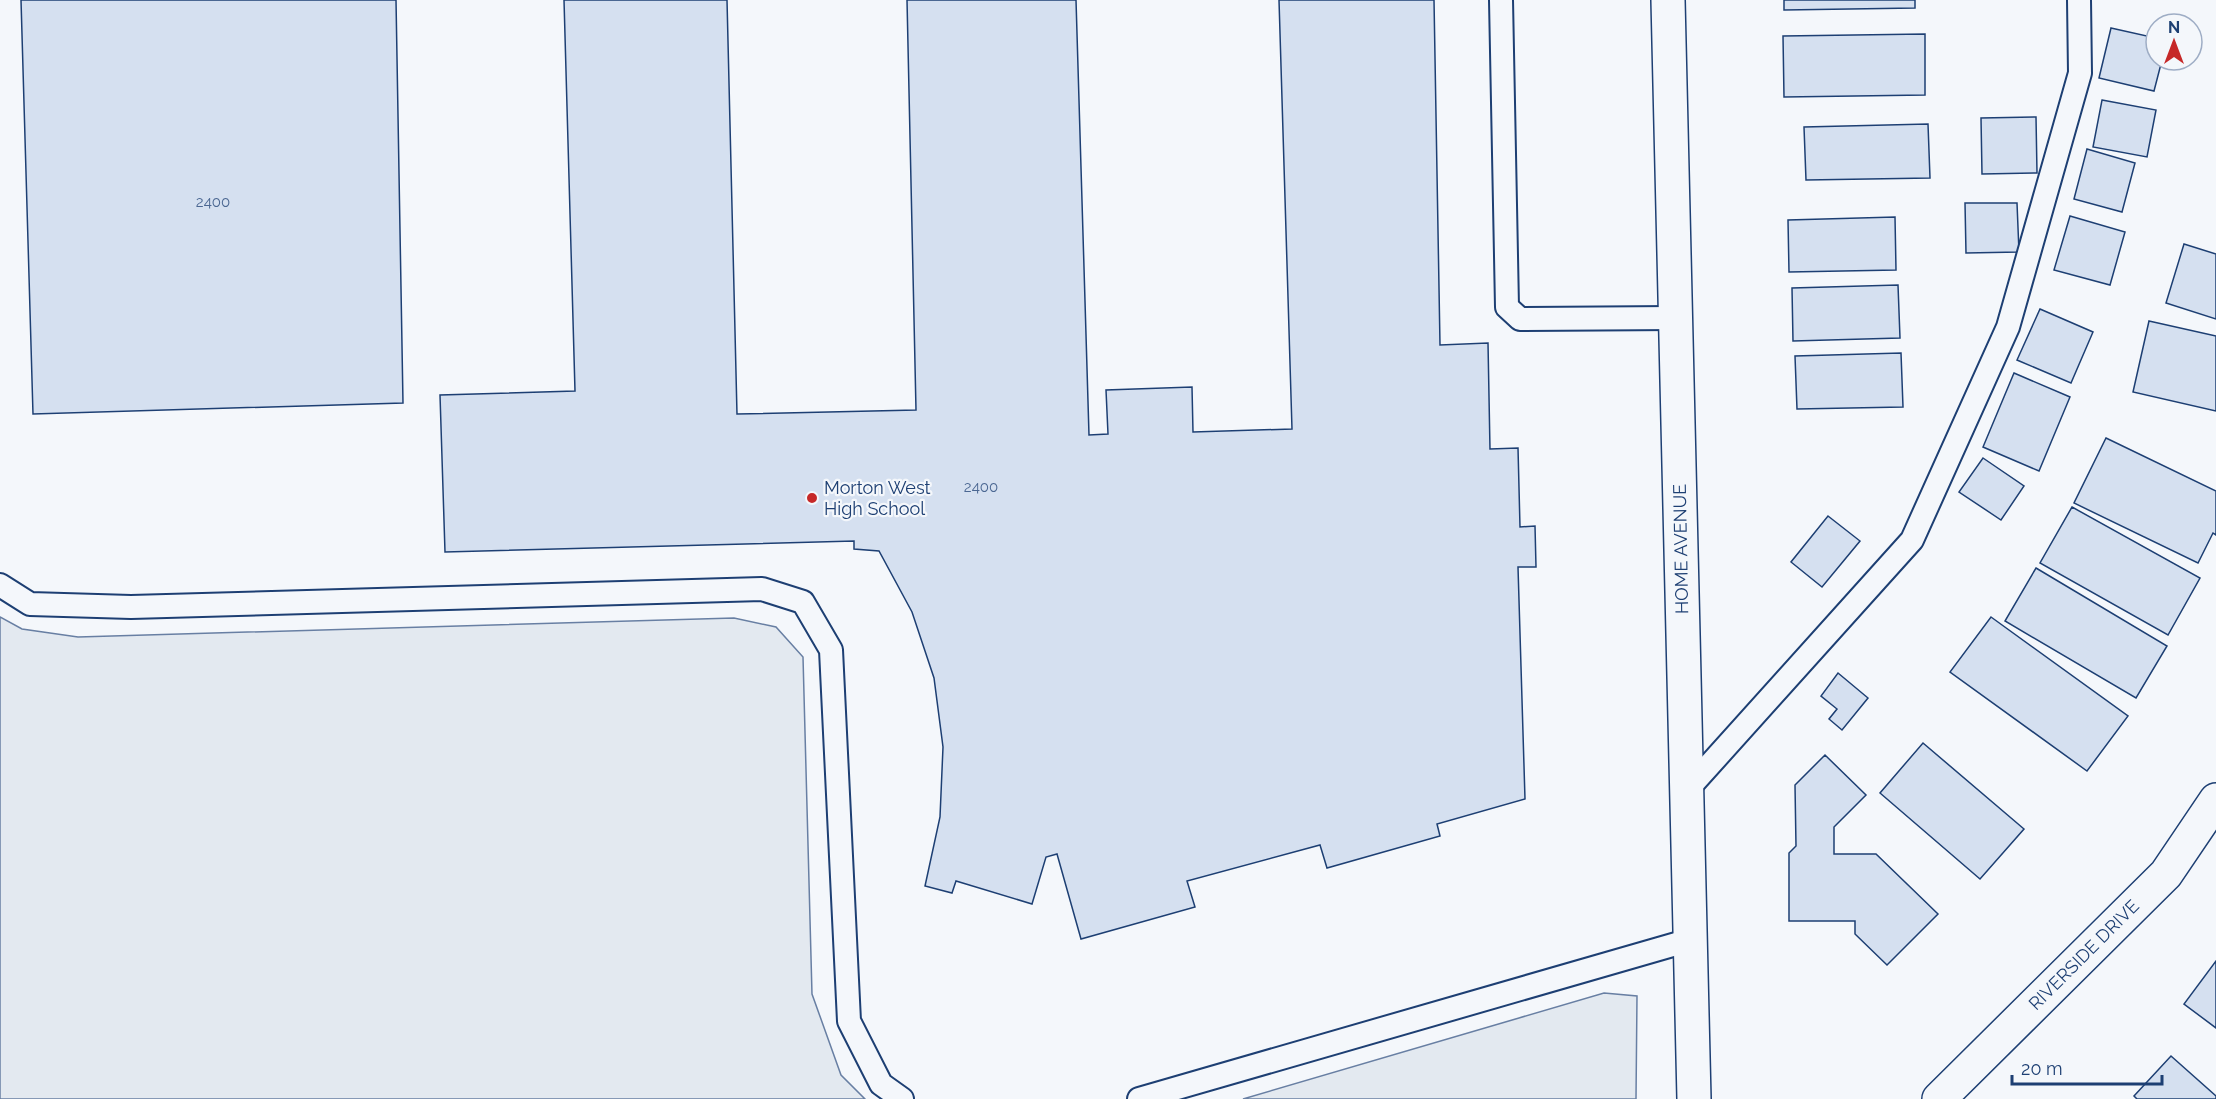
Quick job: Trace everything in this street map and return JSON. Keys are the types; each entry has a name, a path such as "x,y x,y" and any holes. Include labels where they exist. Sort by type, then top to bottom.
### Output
{"street":[{"name":"HOME AVENUE","path":"1668,0 1694,1099"},
{"name":"RIVERSIDE DRIVE","path":"1939,1099 2166,874 2216,800"}],"lane":[{"path":"1501,0 1507,308 1520,319 1675,318"},
{"path":"1687,790 1912,540 2008,327 2080,73 2079,0"},
{"path":"0,585 30,604 131,607 762,589 803,602 831,650 849,1021 881,1084 902,1099"},
{"path":"1139,1099 1690,940"}],"shaded area":[{"path":"0,617 22,629 78,637 734,618 776,627 803,657 812,994 841,1075 865,1099 0,1099"},
{"path":"1604,993 1637,996 1636,1099 1243,1099"}],"building":[{"path":"21,0 396,0 403,403 33,414"},
{"path":"564,0 727,0 737,414 916,410 907,0 1076,0 1089,435 1108,434 1106,390 1192,387 1193,432 1292,429 1279,0 1434,0 1440,345 1488,343 1490,449 1518,448 1520,527 1535,526 1536,567 1518,567 1525,799 1437,824 1440,836 1327,868 1320,845 1187,881 1195,907 1081,939 1057,854 1046,857 1032,904 956,881 952,893 925,886 940,817 943,747 934,678 912,612 879,551 854,549 854,541 445,552 440,395 575,391"},
{"path":"1784,0 1915,0 1915,8 1784,10"},
{"path":"2111,28 2144,35 2144,72 2159,72 2154,91 2099,78"},
{"path":"1925,34 1925,95 1784,97 1783,36"},
{"path":"2102,100 2156,110 2147,157 2093,147"},
{"path":"2036,117 2037,173 1982,174 1981,118"},
{"path":"1928,124 1930,178 1806,180 1804,127"},
{"path":"2087,149 2135,163 2122,212 2074,199"},
{"path":"1965,203 2017,203 2019,252 1966,253"},
{"path":"2070,216 2125,232 2110,285 2054,270"},
{"path":"1895,217 1896,270 1789,272 1788,220"},
{"path":"2184,244 2216,254 2216,319 2166,303"},
{"path":"1898,285 1900,338 1793,341 1792,288"},
{"path":"2040,309 2093,332 2071,383 2017,360"},
{"path":"2149,321 2216,336 2216,411 2133,392"},
{"path":"1901,353 1903,407 1797,409 1795,356"},
{"path":"2014,373 2070,397 2039,471 1983,447"},
{"path":"2106,438 2216,491 2216,535 2213,533 2198,563 2074,503"},
{"path":"1983,458 2024,486 2001,520 1959,492"},
{"path":"2072,507 2200,578 2168,635 2040,563"},
{"path":"1828,516 1860,541 1822,587 1791,562"},
{"path":"2036,568 2167,646 2136,698 2005,621"},
{"path":"1991,617 2128,716 2087,771 1950,672"},
{"path":"1838,673 1868,698 1842,730 1829,719 1837,709 1821,696"},
{"path":"1923,743 2024,829 1980,879 1880,793"},
{"path":"1825,755 1866,795 1834,827 1834,854 1876,854 1938,914 1887,965 1855,934 1855,921 1789,921 1789,853 1796,846 1795,785"},
{"path":"2216,961 2216,1028 2184,1004"},
{"path":"2171,1056 2216,1096 2216,1099 2137,1099 2134,1096"}],"place":[{"name":"Morton West High School","path":"812,498"}]}
